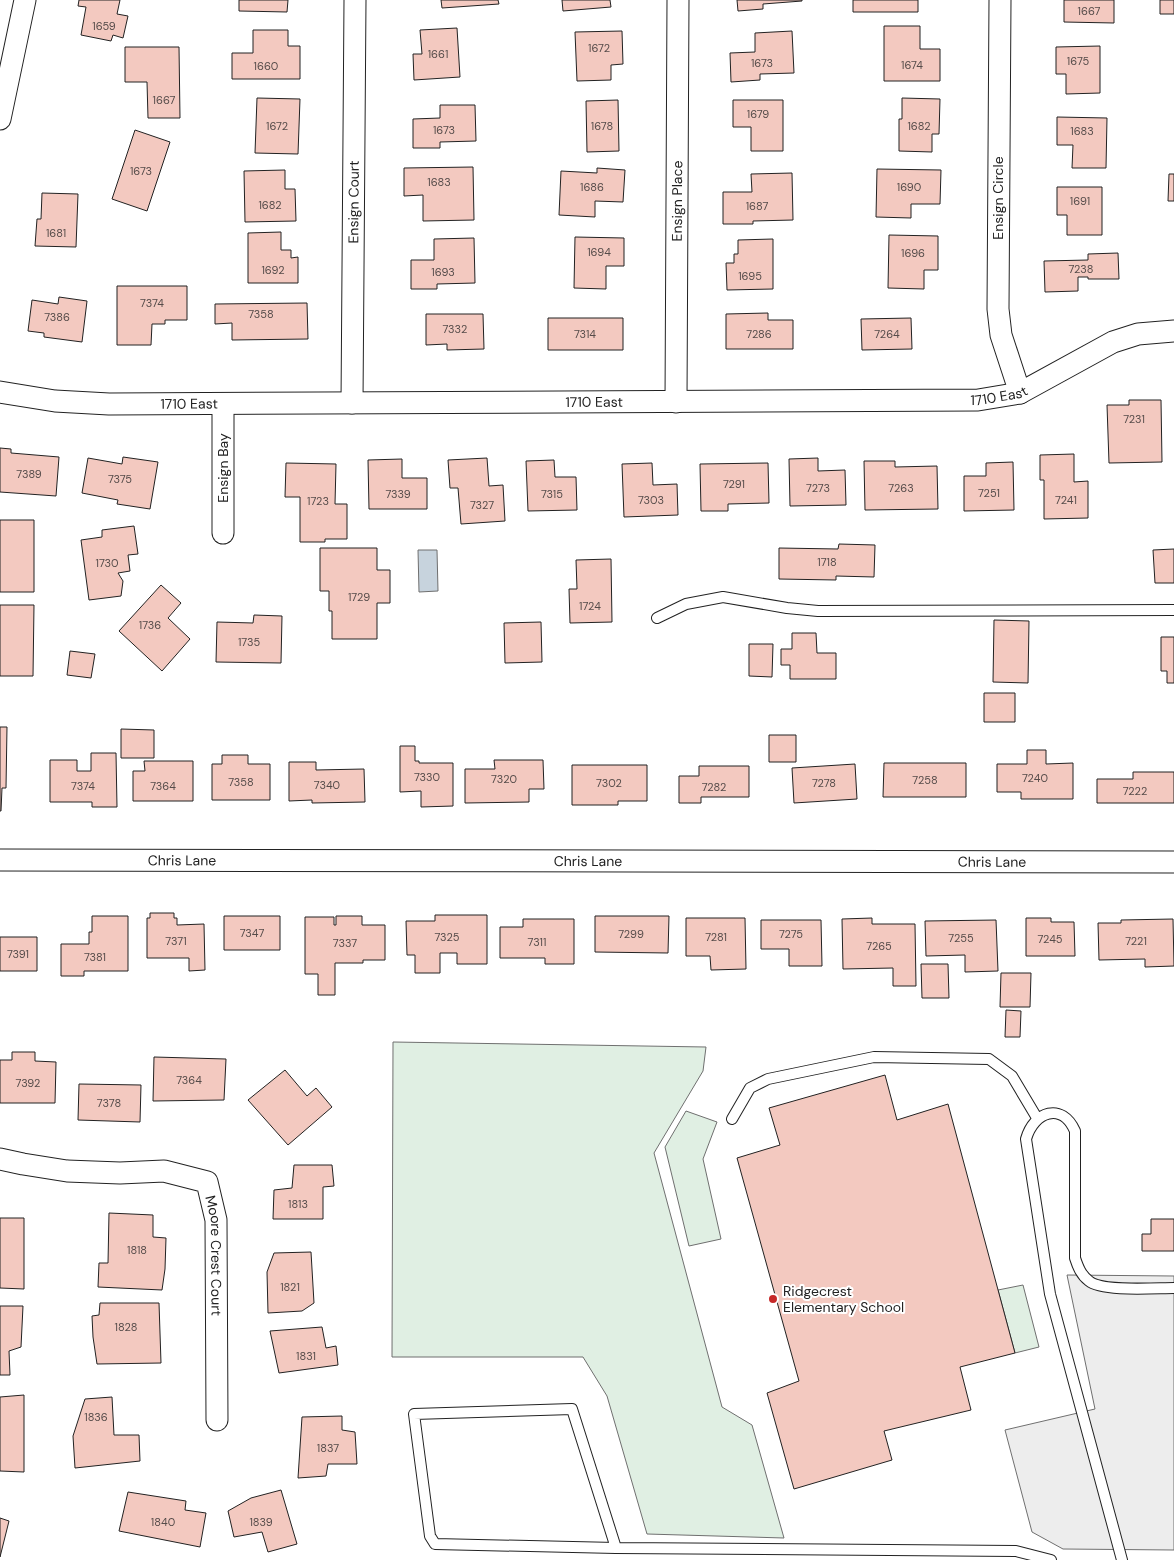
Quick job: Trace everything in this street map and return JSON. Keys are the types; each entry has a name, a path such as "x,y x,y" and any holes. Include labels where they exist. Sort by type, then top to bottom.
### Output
{"street":[{"path":"0,119 25,0"},
{"name":"Ensign Court","path":"352,403 355,0"},
{"name":"Ensign Place","path":"676,402 678,0"},
{"name":"Ensign Circle","path":"1000,0 998,308 1002,335 1020,393"},
{"name":"1710 East","path":"0,392 55,401 109,404 978,400 1020,393 1113,342 1138,334 1174,331"},
{"name":"Ensign Bay","path":"223,404 223,533"},
{"name":"Chris Lane","path":"0,860 1174,862"},
{"name":"Moore Crest Court","path":"0,1159 67,1171 120,1173 164,1171 207,1182 216,1220 217,1420"}],"lane":[{"path":"657,618 686,604 723,597 787,608 818,611 1174,610"},
{"path":"732,1119 750,1088 768,1079 874,1056 989,1059 1012,1076 1037,1118"},
{"path":"1122,1560 1050,1294 1026,1139 1029,1129 1037,1118 1047,1113 1061,1115 1071,1122 1075,1131 1075,1258 1080,1272 1090,1282 1104,1287 1174,1288"},
{"path":"616,1548 572,1409 414,1414 430,1536 434,1544 616,1548 1016,1552 1051,1560"}],"green space":[{"path":"393,1042 706,1047 703,1071 654,1153 722,1407 752,1425 784,1538 647,1534 607,1396 583,1357 392,1357"},
{"path":"686,1111 717,1122 703,1159 721,1239 689,1246 665,1147"},
{"path":"1023,1285 1039,1347 1015,1353 998,1290"}],"shaded area":[{"path":"418,550 437,550 438,591 419,592"},
{"path":"1067,1275 1174,1276 1174,1550 1063,1549 1032,1532 1005,1430 1095,1409"}],"building":[{"path":"79,0 120,0 117,14 128,16 123,38 113,35 111,41 81,35 86,7 78,6"},
{"path":"239,0 288,0 287,12 239,11"},
{"path":"441,0 498,0 499,4 442,8"},
{"path":"562,0 610,0 611,7 563,11"},
{"path":"737,0 802,1 763,4 763,9 738,11"},
{"path":"853,0 918,0 918,12 853,12"},
{"path":"1064,0 1114,0 1114,23 1064,22"},
{"path":"1160,0 1174,0 1174,14 1160,14"},
{"path":"884,26 920,26 920,49 940,49 940,81 884,81"},
{"path":"457,28 460,77 414,80 413,54 422,54 420,30"},
{"path":"253,30 288,30 288,46 300,46 300,79 232,79 232,53 253,53"},
{"path":"622,31 623,64 611,65 611,80 577,81 575,32"},
{"path":"792,31 794,73 760,74 760,80 731,82 730,53 755,52 755,33"},
{"path":"1100,46 1100,93 1066,94 1066,74 1056,74 1056,47"},
{"path":"125,47 179,47 180,118 148,118 147,82 125,82"},
{"path":"257,98 300,99 298,154 255,153"},
{"path":"902,98 940,99 939,134 932,134 932,152 899,151 899,119 902,119"},
{"path":"618,100 619,151 587,152 586,101"},
{"path":"733,100 783,100 783,151 751,151 751,127 733,127"},
{"path":"440,105 475,105 476,141 440,142 440,148 413,148 413,119 440,118"},
{"path":"1057,117 1107,118 1106,168 1072,168 1073,145 1057,145"},
{"path":"135,130 170,142 147,211 112,199"},
{"path":"473,167 474,220 423,221 423,195 404,196 404,168"},
{"path":"597,168 625,170 623,202 595,201 595,217 559,215 561,171 597,173"},
{"path":"877,169 941,170 940,204 911,204 911,218 876,217"},
{"path":"285,170 285,189 295,189 296,221 245,222 244,171"},
{"path":"792,173 793,220 753,221 753,224 723,224 723,192 752,192 751,174"},
{"path":"1169,174 1174,174 1174,201 1168,201"},
{"path":"1057,187 1102,187 1102,235 1067,235 1067,215 1057,215"},
{"path":"42,193 78,194 76,247 35,246 37,219 41,219"},
{"path":"281,232 281,250 291,250 291,258 298,257 298,283 248,283 248,233"},
{"path":"889,235 938,236 938,270 924,270 924,289 888,288"},
{"path":"575,237 624,238 624,266 606,266 606,289 574,288"},
{"path":"474,238 475,283 437,284 437,289 411,289 411,260 434,260 434,239"},
{"path":"773,239 773,289 727,290 726,263 734,263 734,254 738,254 738,240"},
{"path":"1118,253 1119,279 1088,279 1088,277 1078,277 1078,291 1045,292 1044,261 1088,260 1088,254"},
{"path":"117,286 187,286 187,320 165,320 165,324 152,324 151,345 117,345"},
{"path":"59,297 87,301 82,342 44,337 44,333 28,331 32,300 58,304"},
{"path":"307,303 308,339 232,340 232,323 215,324 215,304"},
{"path":"768,313 768,320 793,320 793,349 726,349 726,314"},
{"path":"426,314 483,314 484,349 447,350 447,344 426,345"},
{"path":"548,318 623,318 623,350 548,350"},
{"path":"911,318 912,349 862,350 861,319"},
{"path":"1129,400 1161,400 1162,462 1109,463 1107,405 1129,405"},
{"path":"0,448 11,449 11,453 59,457 56,496 0,492"},
{"path":"1074,454 1074,482 1088,481 1088,518 1044,519 1044,480 1040,480 1040,455"},
{"path":"123,457 158,462 150,509 117,504 118,500 82,493 88,458 122,464"},
{"path":"487,458 489,486 503,485 505,521 461,524 458,488 450,488 448,460"},
{"path":"818,458 818,471 845,470 846,505 790,506 789,459"},
{"path":"402,459 402,478 427,478 427,509 369,509 368,460"},
{"path":"554,460 555,477 576,477 577,510 528,511 526,461"},
{"path":"864,461 895,461 895,467 937,466 938,509 865,510"},
{"path":"1013,462 1014,510 964,511 964,476 986,476 986,463"},
{"path":"286,463 336,464 335,504 347,504 347,539 325,539 325,542 300,542 300,497 285,497"},
{"path":"652,463 653,485 677,484 678,515 624,517 622,464"},
{"path":"768,463 769,503 728,504 728,511 701,511 700,464"},
{"path":"0,520 34,520 34,592 0,592"},
{"path":"134,526 138,554 128,555 130,571 118,573 123,581 121,596 89,600 81,540 102,537 102,530"},
{"path":"839,544 875,545 874,577 836,576 836,580 779,579 779,548 838,549"},
{"path":"320,548 377,548 377,570 390,570 390,603 377,603 377,639 332,639 332,611 329,611 329,591 320,591"},
{"path":"1174,549 1174,583 1155,583 1153,550"},
{"path":"611,559 612,622 570,623 569,589 577,589 576,560"},
{"path":"161,585 181,603 168,618 190,639 162,671 119,631"},
{"path":"0,605 34,605 33,676 0,676"},
{"path":"254,615 282,616 281,663 216,662 217,622 253,623"},
{"path":"994,620 1029,621 1028,683 993,682"},
{"path":"541,622 542,662 505,663 504,623"},
{"path":"792,633 816,633 817,653 836,653 836,679 790,679 790,665 781,665 781,649 792,649"},
{"path":"1161,637 1174,637 1174,683 1167,683 1167,671 1161,671"},
{"path":"749,644 773,644 772,677 749,676"},
{"path":"70,651 95,654 91,678 67,675"},
{"path":"984,693 1015,693 1015,722 984,722"},
{"path":"0,727 7,727 6,788 2,788 1,811 0,811"},
{"path":"121,729 154,730 154,758 121,758"},
{"path":"769,735 796,735 796,762 769,762"},
{"path":"400,746 415,746 415,761 419,761 419,763 453,763 453,806 421,807 421,791 400,792"},
{"path":"1027,750 1046,750 1046,764 1073,763 1073,799 1021,799 1021,792 997,792 997,764 1027,764"},
{"path":"91,753 116,753 117,807 92,807 92,802 50,802 50,760 77,760 77,771 91,771"},
{"path":"222,755 248,755 248,764 270,764 270,800 212,800 212,764 222,764"},
{"path":"494,760 543,760 544,789 529,789 529,802 465,803 465,769 495,769"},
{"path":"144,761 193,761 193,801 133,801 133,771 145,771"},
{"path":"289,762 316,762 316,770 364,769 365,802 312,803 312,800 289,801"},
{"path":"884,763 966,763 966,797 883,797"},
{"path":"855,764 857,799 794,803 792,768"},
{"path":"572,765 647,765 647,801 618,801 618,805 572,805"},
{"path":"699,766 749,766 749,797 701,797 701,803 679,803 679,776 699,776"},
{"path":"1133,772 1174,772 1174,803 1097,803 1097,779 1133,779"},
{"path":"150,913 174,913 174,918 177,918 177,925 204,924 205,970 189,971 189,958 147,958 147,918 150,918"},
{"path":"435,915 487,915 487,964 457,964 457,953 440,953 440,973 415,973 415,955 407,955 406,921 435,921"},
{"path":"92,916 128,916 128,971 84,971 84,976 61,976 61,944 89,944 89,932 92,932"},
{"path":"224,916 280,916 280,950 224,950"},
{"path":"336,916 362,916 362,925 385,925 385,960 363,960 363,963 335,963 335,995 318,995 318,974 305,974 305,917 334,917 334,925 336,925"},
{"path":"595,916 669,916 668,953 595,952"},
{"path":"686,918 745,918 746,969 711,970 710,956 686,956"},
{"path":"872,918 872,924 915,924 916,986 893,986 893,968 843,969 842,919"},
{"path":"1026,918 1051,918 1051,922 1074,922 1075,956 1026,956"},
{"path":"523,919 574,919 574,964 545,964 545,958 500,958 500,927 523,927"},
{"path":"1173,919 1174,966 1145,967 1145,959 1099,960 1098,923 1121,923 1121,920"},
{"path":"761,920 821,920 822,966 789,966 789,949 761,949"},
{"path":"996,920 998,971 965,972 965,955 926,956 925,921"},
{"path":"0,937 37,937 37,971 0,971"},
{"path":"921,964 948,964 949,998 922,998"},
{"path":"1001,973 1031,973 1030,1007 1000,1007"},
{"path":"1006,1010 1021,1011 1020,1037 1005,1037"},
{"path":"12,1052 35,1052 35,1061 56,1062 55,1103 0,1103 0,1060 12,1060"},
{"path":"154,1057 226,1059 224,1100 153,1101"},
{"path":"285,1070 307,1096 316,1088 332,1107 288,1145 248,1100"},
{"path":"885,1075 897,1120 948,1104 1015,1353 960,1367 971,1410 884,1431 892,1460 794,1489 767,1393 799,1381 737,1158 780,1145 769,1108"},
{"path":"79,1084 141,1085 140,1122 78,1120"},
{"path":"294,1165 332,1165 334,1186 323,1187 323,1219 273,1219 274,1190 292,1188"},
{"path":"109,1213 153,1215 153,1237 166,1238 162,1290 98,1287 99,1263 108,1263"},
{"path":"0,1218 24,1218 24,1289 0,1288"},
{"path":"1151,1219 1174,1219 1174,1251 1142,1251 1142,1234 1151,1234"},
{"path":"311,1252 314,1303 302,1311 268,1313 267,1272 274,1253"},
{"path":"100,1303 159,1303 161,1363 97,1364 92,1316 99,1315"},
{"path":"0,1306 23,1306 21,1347 9,1351 10,1375 0,1375"},
{"path":"322,1327 326,1348 336,1346 338,1365 279,1373 270,1331"},
{"path":"24,1395 24,1472 0,1471 0,1397"},
{"path":"112,1397 114,1435 139,1435 140,1461 75,1468 73,1436 85,1399"},
{"path":"342,1416 342,1430 355,1432 357,1464 328,1464 326,1476 298,1478 302,1417"},
{"path":"281,1490 297,1544 268,1552 262,1532 234,1537 228,1511 251,1498"},
{"path":"128,1492 186,1501 185,1510 206,1513 200,1547 119,1531"},
{"path":"0,1518 9,1521 0,1557"}],"place":[{"name":"Ridgecrest Elementary School","path":"773,1299"}]}
